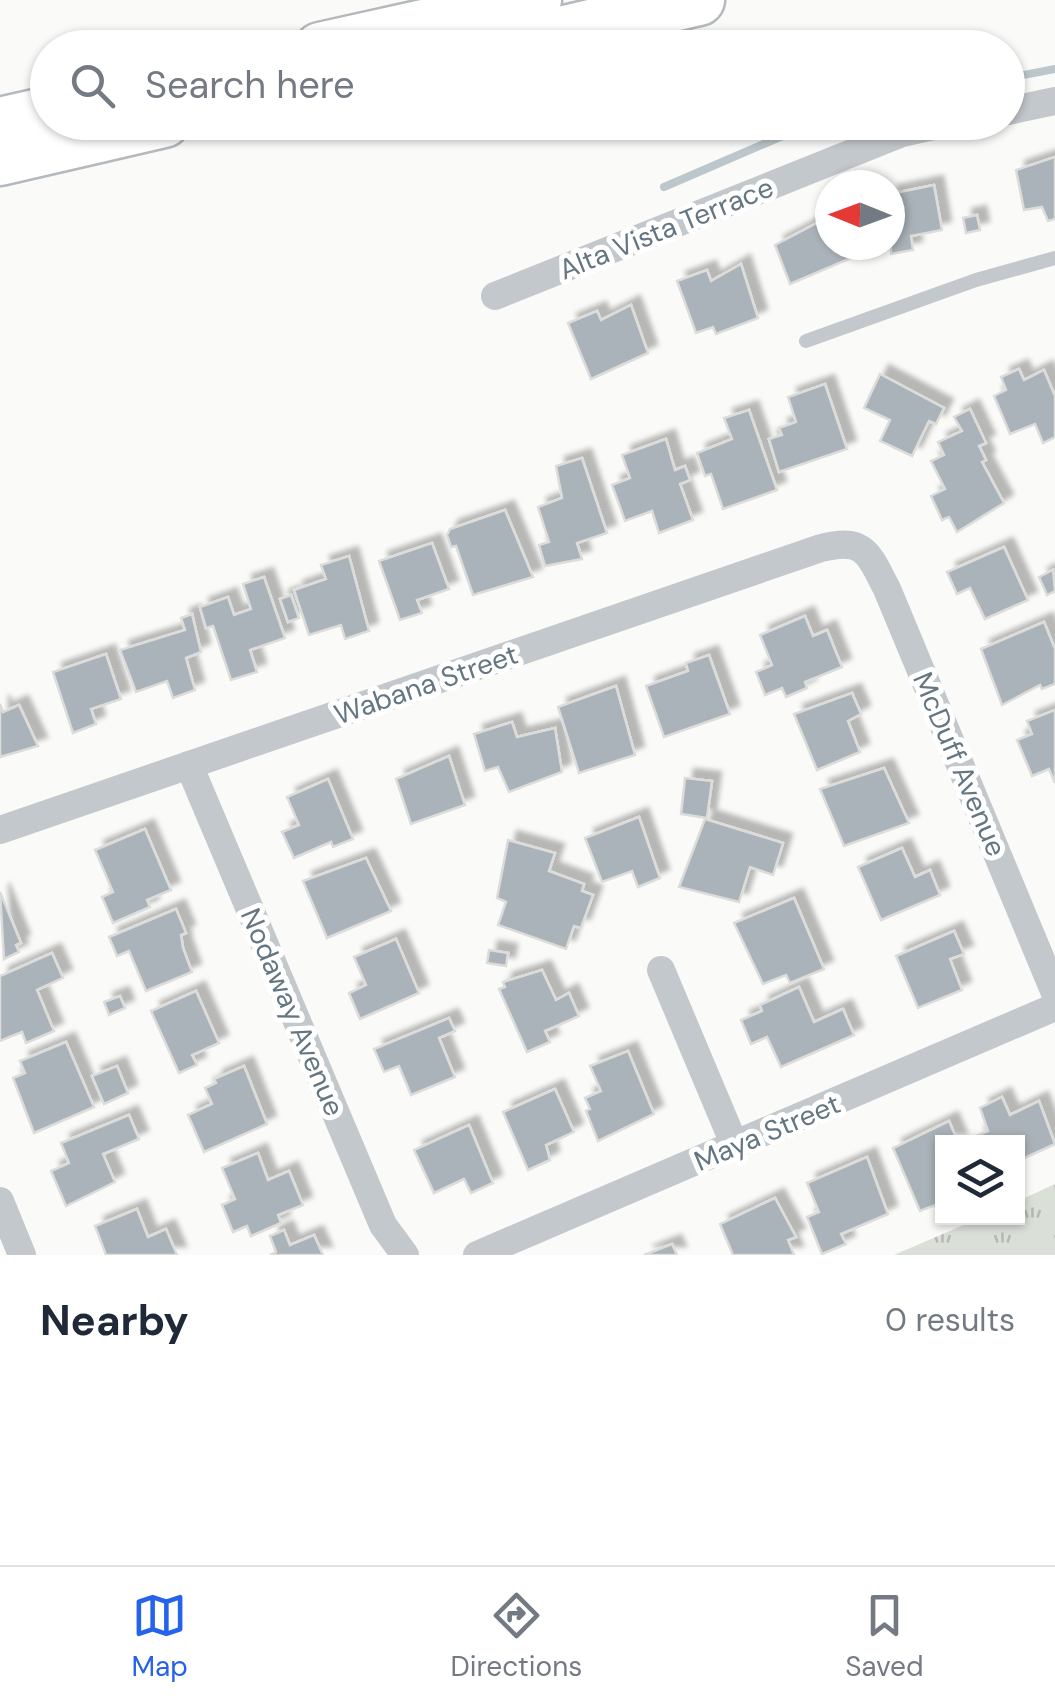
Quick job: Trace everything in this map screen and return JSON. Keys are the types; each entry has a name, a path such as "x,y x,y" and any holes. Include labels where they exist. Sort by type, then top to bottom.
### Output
{"highway":[{"path":"401,30 536,0"},
{"path":"570,30 699,0"},
{"path":"0,123 30,116"},
{"path":"0,160 86,140"}],"street":[{"path":"1025,107 1055,101"},
{"name":"Alta Vista Terrace","path":"494,296 884,140"},
{"name":"Wabana Street","path":"0,830 821,548 853,543"},
{"name":"McDuff Avenue","path":"853,543 865,551 887,589 1055,993"},
{"name":"Nodaway Avenue","path":"189,766 383,1225 404,1255"},
{"path":"662,970 735,1146"},
{"name":"Maya Street","path":"478,1255 1055,1007"},
{"path":"0,1201 22,1255"}],"lane":[{"path":"806,341 976,280 1055,258"}],"green space":[{"path":"1055,1184 1055,1255 894,1255 964,1225 1025,1225 1025,1198"}],"building":[{"path":"1055,157 1055,219 1048,221 1042,207 1024,210 1016,170"},
{"path":"934,185 942,230 911,236 913,250 905,251 905,191"},
{"path":"977,215 980,230 966,233 963,218"},
{"path":"815,224 815,260 846,260 790,284 775,245"},
{"path":"741,264 758,318 716,334 713,327 696,333 677,281 707,270 711,281"},
{"path":"631,305 648,353 591,379 568,323 597,311 601,320"},
{"path":"1019,369 1024,380 1044,370 1055,396 1055,437 1043,443 1035,424 1010,434 994,396 1006,390 1001,377"},
{"path":"880,374 944,408 936,424 929,421 912,456 880,441 890,420 864,408"},
{"path":"825,384 847,449 779,472 769,439 782,435 779,428 796,422 788,397"},
{"path":"970,409 986,443 979,446 986,460 982,462 1004,503 957,532 949,517 942,520 931,496 945,489 931,461 944,455 938,442 962,431 954,417"},
{"path":"749,410 777,490 723,509 711,474 705,476 697,453 732,439 724,418"},
{"path":"666,439 675,470 685,466 690,480 680,484 693,520 659,533 652,511 625,521 612,485 630,478 622,455"},
{"path":"582,458 607,533 577,543 582,559 545,566 539,545 549,542 538,507 562,498 556,466"},
{"path":"505,510 533,577 473,595 456,546 451,547 447,535 450,529"},
{"path":"432,543 449,589 417,600 422,613 400,620 379,561"},
{"path":"1004,547 1028,600 985,619 970,588 957,594 947,572"},
{"path":"349,556 369,631 345,639 341,625 309,635 294,590 326,579 321,565"},
{"path":"1053,570 1055,591 1047,595 1039,577"},
{"path":"264,577 285,638 250,650 257,672 231,680 213,626 206,628 200,607 228,597 234,615 251,609 243,584"},
{"path":"291,595 299,618 288,622 280,599"},
{"path":"192,614 201,652 186,658 195,690 173,698 167,681 136,692 120,650 185,630 181,618"},
{"path":"805,616 813,636 827,630 842,667 805,682 807,688 786,697 782,688 765,695 756,672 772,665 760,635"},
{"path":"1044,622 1055,649 1055,684 1042,689 1040,685 1002,705 981,649"},
{"path":"106,654 121,699 91,709 96,724 73,733 53,672"},
{"path":"709,655 730,714 664,737 646,686 688,671 686,663"},
{"path":"616,686 635,755 579,773 558,707"},
{"path":"852,693 861,714 848,721 860,752 817,770 794,714"},
{"path":"0,704 3,712 19,705 38,746 0,757"},
{"path":"1055,710 1055,783 1049,769 1032,776 1017,740 1032,734 1027,721"},
{"path":"512,722 517,737 555,728 562,772 509,792 498,767 485,771 474,734"},
{"path":"449,756 465,805 411,824 396,779"},
{"path":"884,768 909,823 844,846 820,789"},
{"path":"685,778 712,781 707,818 681,814"},
{"path":"328,779 353,839 333,847 331,842 294,858 282,832 299,825 287,797"},
{"path":"639,817 660,878 638,887 632,871 602,882 585,838"},
{"path":"705,819 783,843 773,875 750,867 739,902 679,887"},
{"path":"145,829 171,890 147,900 150,907 113,923 102,897 113,892 95,850"},
{"path":"508,840 555,853 549,871 584,884 582,891 593,895 581,928 574,926 566,949 498,925 506,902 497,898"},
{"path":"902,848 915,877 930,870 940,895 881,920 858,867"},
{"path":"366,858 391,911 327,938 303,881"},
{"path":"0,892 21,943 16,945 19,952 4,959"},
{"path":"794,898 824,969 790,983 786,975 763,984 734,923"},
{"path":"176,909 186,933 181,935 183,948 192,972 146,991 129,951 117,956 109,937"},
{"path":"954,931 964,954 950,959 962,990 918,1008 896,956"},
{"path":"396,939 419,993 360,1019 349,993 366,985 354,957"},
{"path":"489,950 508,953 506,966 487,963"},
{"path":"52,953 63,978 37,990 54,1031 26,1043 22,1032 0,1041 0,976"},
{"path":"542,970 556,1000 569,993 579,1016 545,1031 550,1042 527,1052 499,989 505,987 503,982"},
{"path":"799,987 814,1022 843,1009 854,1035 781,1067 767,1037 751,1044 741,1020 762,1011 760,1005"},
{"path":"196,991 219,1043 192,1055 197,1065 179,1073 151,1011"},
{"path":"120,996 125,1008 109,1015 104,1002"},
{"path":"449,1018 455,1031 439,1038 455,1077 411,1095 399,1066 384,1072 374,1049"},
{"path":"66,1042 94,1107 34,1133 13,1078 25,1073 20,1061"},
{"path":"628,1051 654,1114 598,1141 586,1111 590,1109 585,1098 601,1091 590,1066"},
{"path":"117,1066 128,1093 104,1104 92,1076"},
{"path":"244,1066 267,1124 204,1152 188,1115 212,1104 205,1088 216,1083 214,1079"},
{"path":"555,1089 574,1132 546,1145 550,1160 528,1170 503,1112"},
{"path":"1002,1097 1010,1115 1039,1101 1055,1144 1025,1158 1025,1135 978,1135 988,1131 980,1108"},
{"path":"129,1115 139,1139 103,1154 115,1182 66,1206 51,1171 69,1163 61,1143"},
{"path":"949,1121 955,1135 935,1135 935,1205 920,1211 893,1148"},
{"path":"469,1125 493,1183 471,1193 464,1179 434,1193 414,1150"},
{"path":"258,1153 268,1180 289,1171 303,1205 278,1215 281,1223 251,1236 247,1226 233,1232 222,1205 235,1199 222,1168"},
{"path":"867,1157 888,1214 841,1234 846,1244 822,1254 807,1217 819,1212 807,1183"},
{"path":"775,1198 796,1237 788,1240 794,1255 733,1255 720,1224"},
{"path":"137,1209 148,1237 166,1229 177,1255 106,1255 95,1226"},
{"path":"284,1230 290,1245 314,1235 323,1255 270,1255 276,1252 270,1236"},
{"path":"672,1244 677,1255 644,1255"}],"waterway":[{"path":"1025,75 1055,69"},
{"path":"664,187 773,140"}]}
